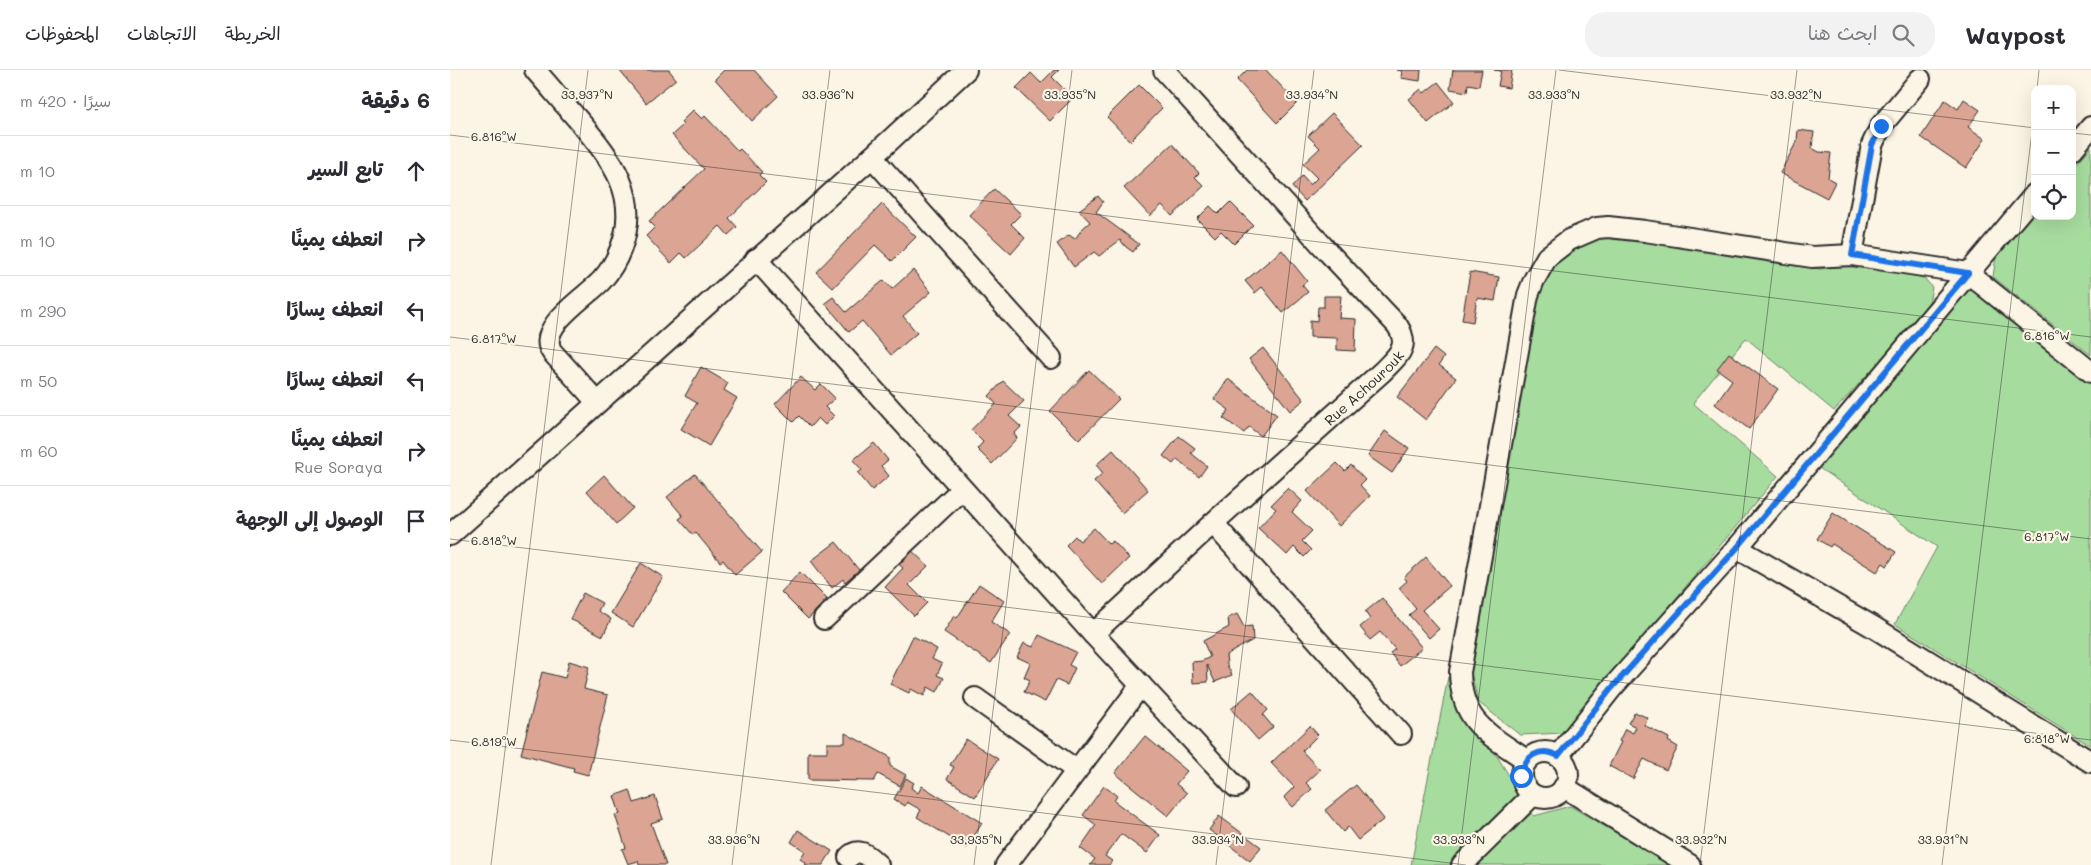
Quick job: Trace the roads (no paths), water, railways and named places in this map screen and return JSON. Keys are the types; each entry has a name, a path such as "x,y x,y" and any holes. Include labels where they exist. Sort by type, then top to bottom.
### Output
{"street":[{"path":"535,70 604,150 618,171 625,191 626,229 616,258 602,280 557,322 548,336 548,346 552,352 597,402"},
{"path":"450,535 872,157 966,70"},
{"name":"Rue Achourouk","path":"1093,634 1213,522 1383,371 1402,350 1403,340 1397,325 1328,252 1164,70"},
{"path":"1852,255 1872,145 1881,126 1920,79"},
{"path":"2076,145 2091,127"},
{"path":"872,157 1051,358"},
{"path":"1558,756 1611,689 1737,548 2031,199"},
{"path":"1526,760 1481,727 1469,714 1460,687 1460,672 1528,295 1540,268 1547,258 1569,240 1583,232 1608,227 1812,257 1852,255 1968,273 2091,372"},
{"path":"756,259 1093,634 1236,787"},
{"path":"824,619 962,489"},
{"path":"1213,522 1401,734"},
{"path":"1737,548 1875,628 2091,762"},
{"path":"1006,865 1141,685"},
{"path":"975,698 1076,770"},
{"path":"1542,751 1558,756 1568,771 1564,787 1560,792 1547,798 1533,795 1523,784 1521,776 1526,760 1542,751"},
{"path":"1564,787 1690,865"},
{"path":"1462,865 1533,795"},
{"path":"849,857 856,852 863,853 878,865"}]}
